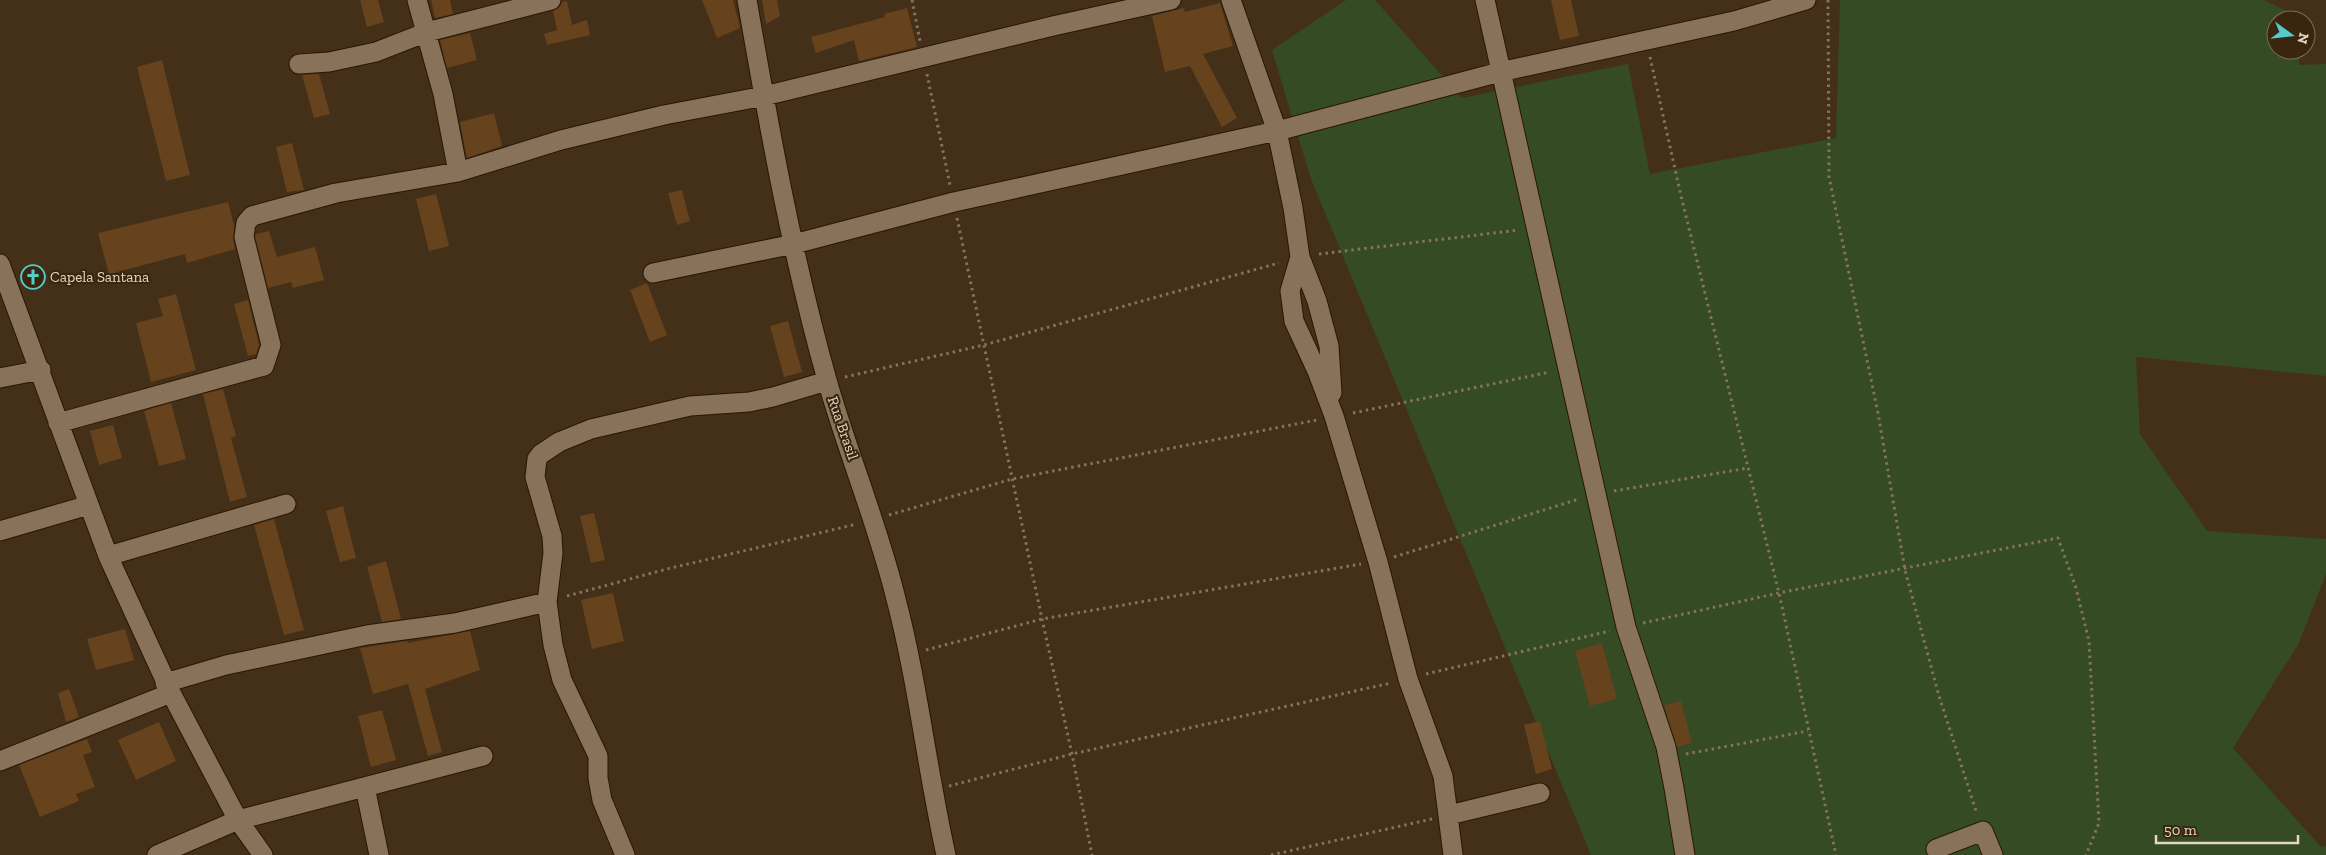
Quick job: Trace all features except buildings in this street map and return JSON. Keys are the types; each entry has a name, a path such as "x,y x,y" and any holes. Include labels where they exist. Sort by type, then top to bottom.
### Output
{"street":[{"path":"416,0 444,94 458,172"},
{"path":"299,64 329,62 376,52 427,32 551,0"},
{"name":"Rua Brasil","path":"747,0 794,244 827,381 896,598 909,654 932,791 946,855"},
{"path":"58,423 264,366 271,345 244,237 246,223 252,216 336,193 458,172 561,140 664,115 764,96 924,59 1054,26 1171,0"},
{"path":"1231,0 1277,131 1300,257 1317,301 1329,346 1334,416"},
{"path":"1485,0 1626,627 1666,748 1666,758 1674,788 1684,855"},
{"path":"653,273 794,244 954,202 1277,131 1500,72 1646,42 1771,12 1806,0"},
{"path":"1300,257 1290,291 1294,321 1317,371 1334,416 1378,562 1408,679 1436,752 1443,776 1450,815 1453,855"},
{"path":"0,264 41,370 58,423 108,556 168,688 238,820 262,855"},
{"path":"0,378 41,370"},
{"path":"625,855 602,800 598,778 598,756 562,680 553,645 547,602 553,553 552,536 535,477 537,459 541,454 560,442 599,427 690,406 749,402 827,381"},
{"path":"108,556 286,504"},
{"path":"0,531 89,505"},
{"path":"0,761 168,688 226,666 357,637 455,623 547,602"},
{"path":"157,855 238,820 483,756"},
{"path":"365,788 379,855"},
{"path":"1450,815 1540,793"},
{"path":"1936,849 1983,831 1992,855"}],"path":[{"path":"912,0 1092,855"},
{"path":"1828,0 1829,177 1878,413 1905,570 1939,696 1983,831"},
{"path":"1646,42 1779,593 1836,855"},
{"path":"827,381 984,345 1300,257 1536,228"},
{"path":"547,602 667,569 872,520 1012,479 1569,368"},
{"path":"909,654 1042,619 1378,562 1596,494 1748,468"},
{"path":"932,791 1072,754 1408,679 1626,627 1779,593 1905,570 2058,538 2076,588 2089,641 2099,823 2086,855"},
{"path":"1666,758 1808,730"},
{"path":"1271,855 1450,815"}],"green space":[{"path":"1346,0 1375,0 1462,98 1628,64 1650,174 1836,138 1840,0 2264,0 2285,10 2266,10 2266,60 2299,60 2299,65 2326,64 2326,376 2136,357 2140,434 2207,531 2326,539 2326,574 2298,645 2233,748 2321,847 2326,846 2326,855 1591,855 1311,179 1272,50"}],"place":[{"name":"Capela Santana","path":"33,277"}]}
